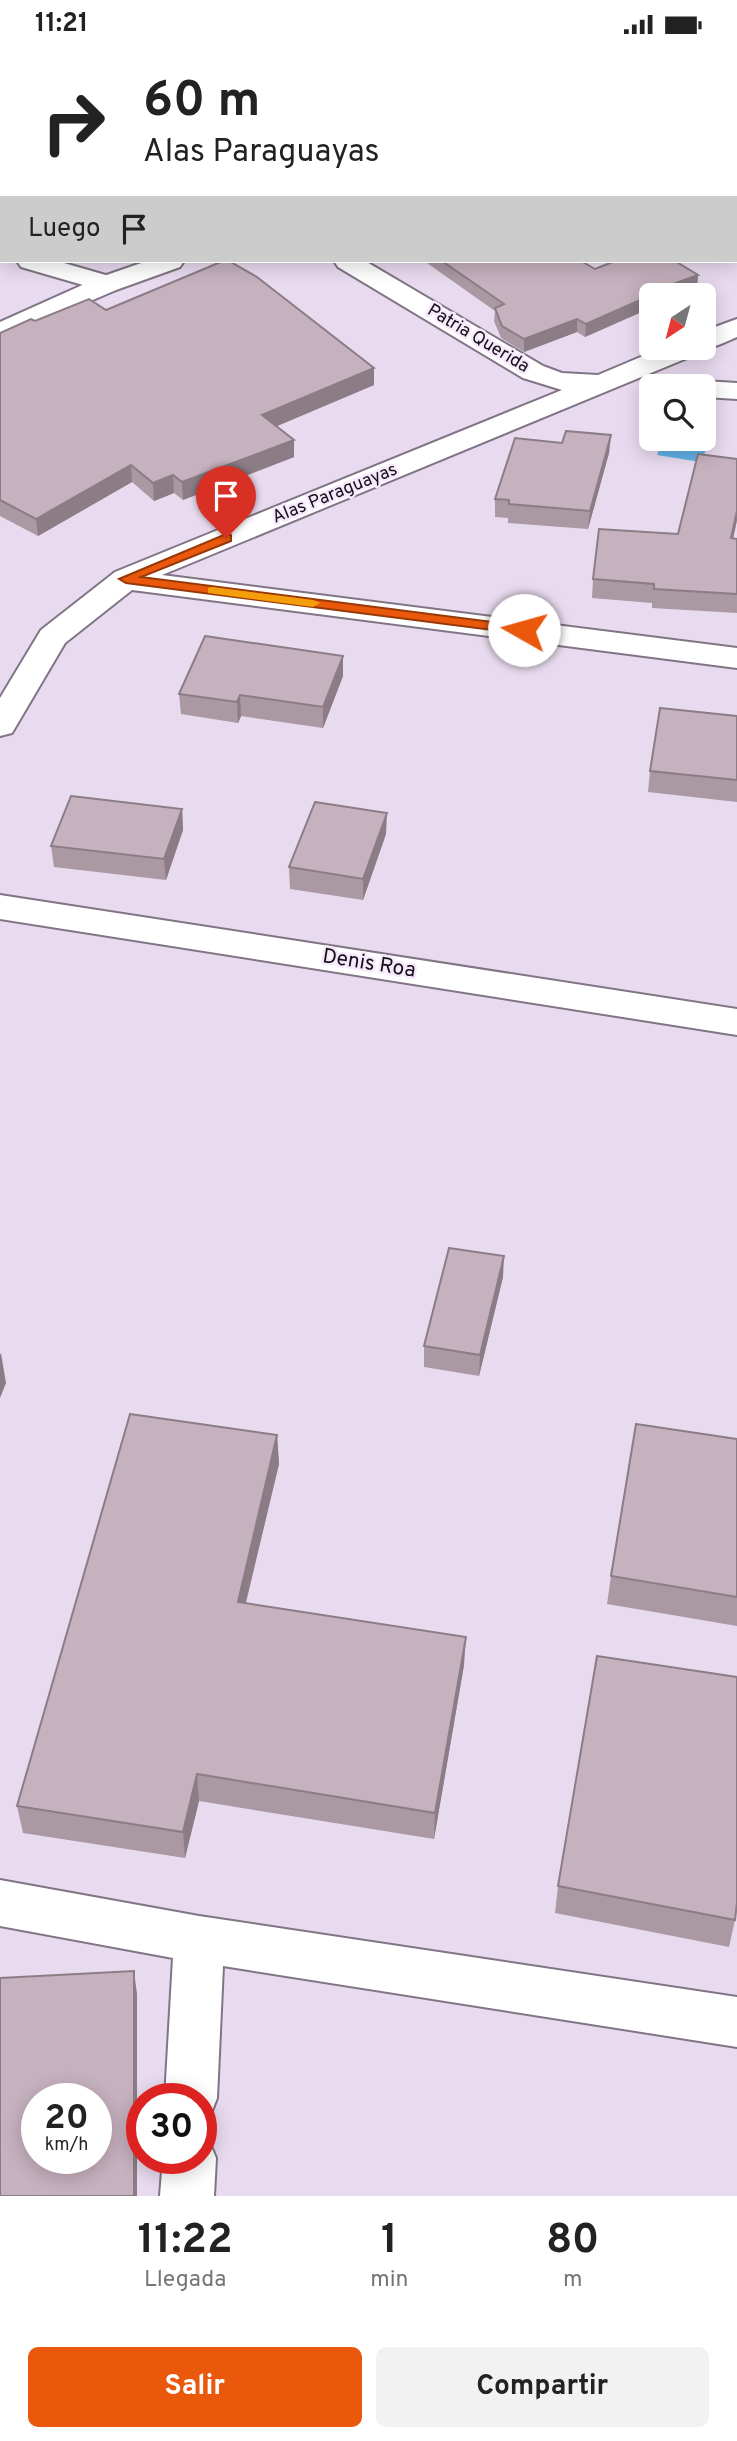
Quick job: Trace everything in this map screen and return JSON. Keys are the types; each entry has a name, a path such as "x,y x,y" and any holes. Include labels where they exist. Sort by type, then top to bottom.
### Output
{"street":[{"path":"37,263 107,284"},
{"path":"0,332 107,284 165,263"},
{"name":"Patria Querida","path":"350,263 533,372 559,381 639,385"},
{"path":"716,336 737,327"},
{"name":"Alas Paraguayas","path":"0,726 52,637 126,579 656,361"},
{"path":"716,390 737,391"},
{"path":"126,579 737,658"},
{"name":"Denis Roa","path":"0,907 737,1022"},
{"path":"0,1903 199,1939 737,2022"},
{"path":"192,2083 199,1939"},
{"path":"187,2196 188,2174"}],"water":[{"path":"658,451 706,451 700,462 657,455"}],"building":[{"path":"218,263 232,263 257,277 374,368 262,415 294,440 182,482 173,475 153,483 131,465 36,519 0,500 0,333 89,299 106,310"},
{"path":"445,263 584,263 595,269 610,263 678,263 698,275 676,283 639,283 639,301 586,324 577,319 524,339 502,326 495,308 504,304"},
{"path":"566,431 611,435 590,511 509,504 509,500 495,499 515,438 562,443"},
{"path":"698,454 737,459 737,511 731,538 737,539 737,594 654,589 654,584 593,579 599,529 678,534"},
{"path":"205,636 343,656 323,707 240,695 237,702 179,694"},
{"path":"660,708 737,716 737,780 650,771"},
{"path":"71,796 182,809 164,859 51,846"},
{"path":"315,802 387,813 363,879 289,867"},
{"path":"449,1248 504,1256 480,1355 424,1346"},
{"path":"130,1414 277,1435 238,1602 466,1637 435,1813 197,1774 183,1832 17,1806"},
{"path":"636,1424 737,1439 737,1597 611,1576"},
{"path":"597,1656 737,1677 735,1920 558,1886"},
{"path":"134,1971 134,2083 126,2083 126,2174 134,2174 134,2196 0,2196 0,1978"}],"slow traffic":[{"path":"212,590 313,603"}],"route":[{"path":"226,538 126,579 524,630"}]}
